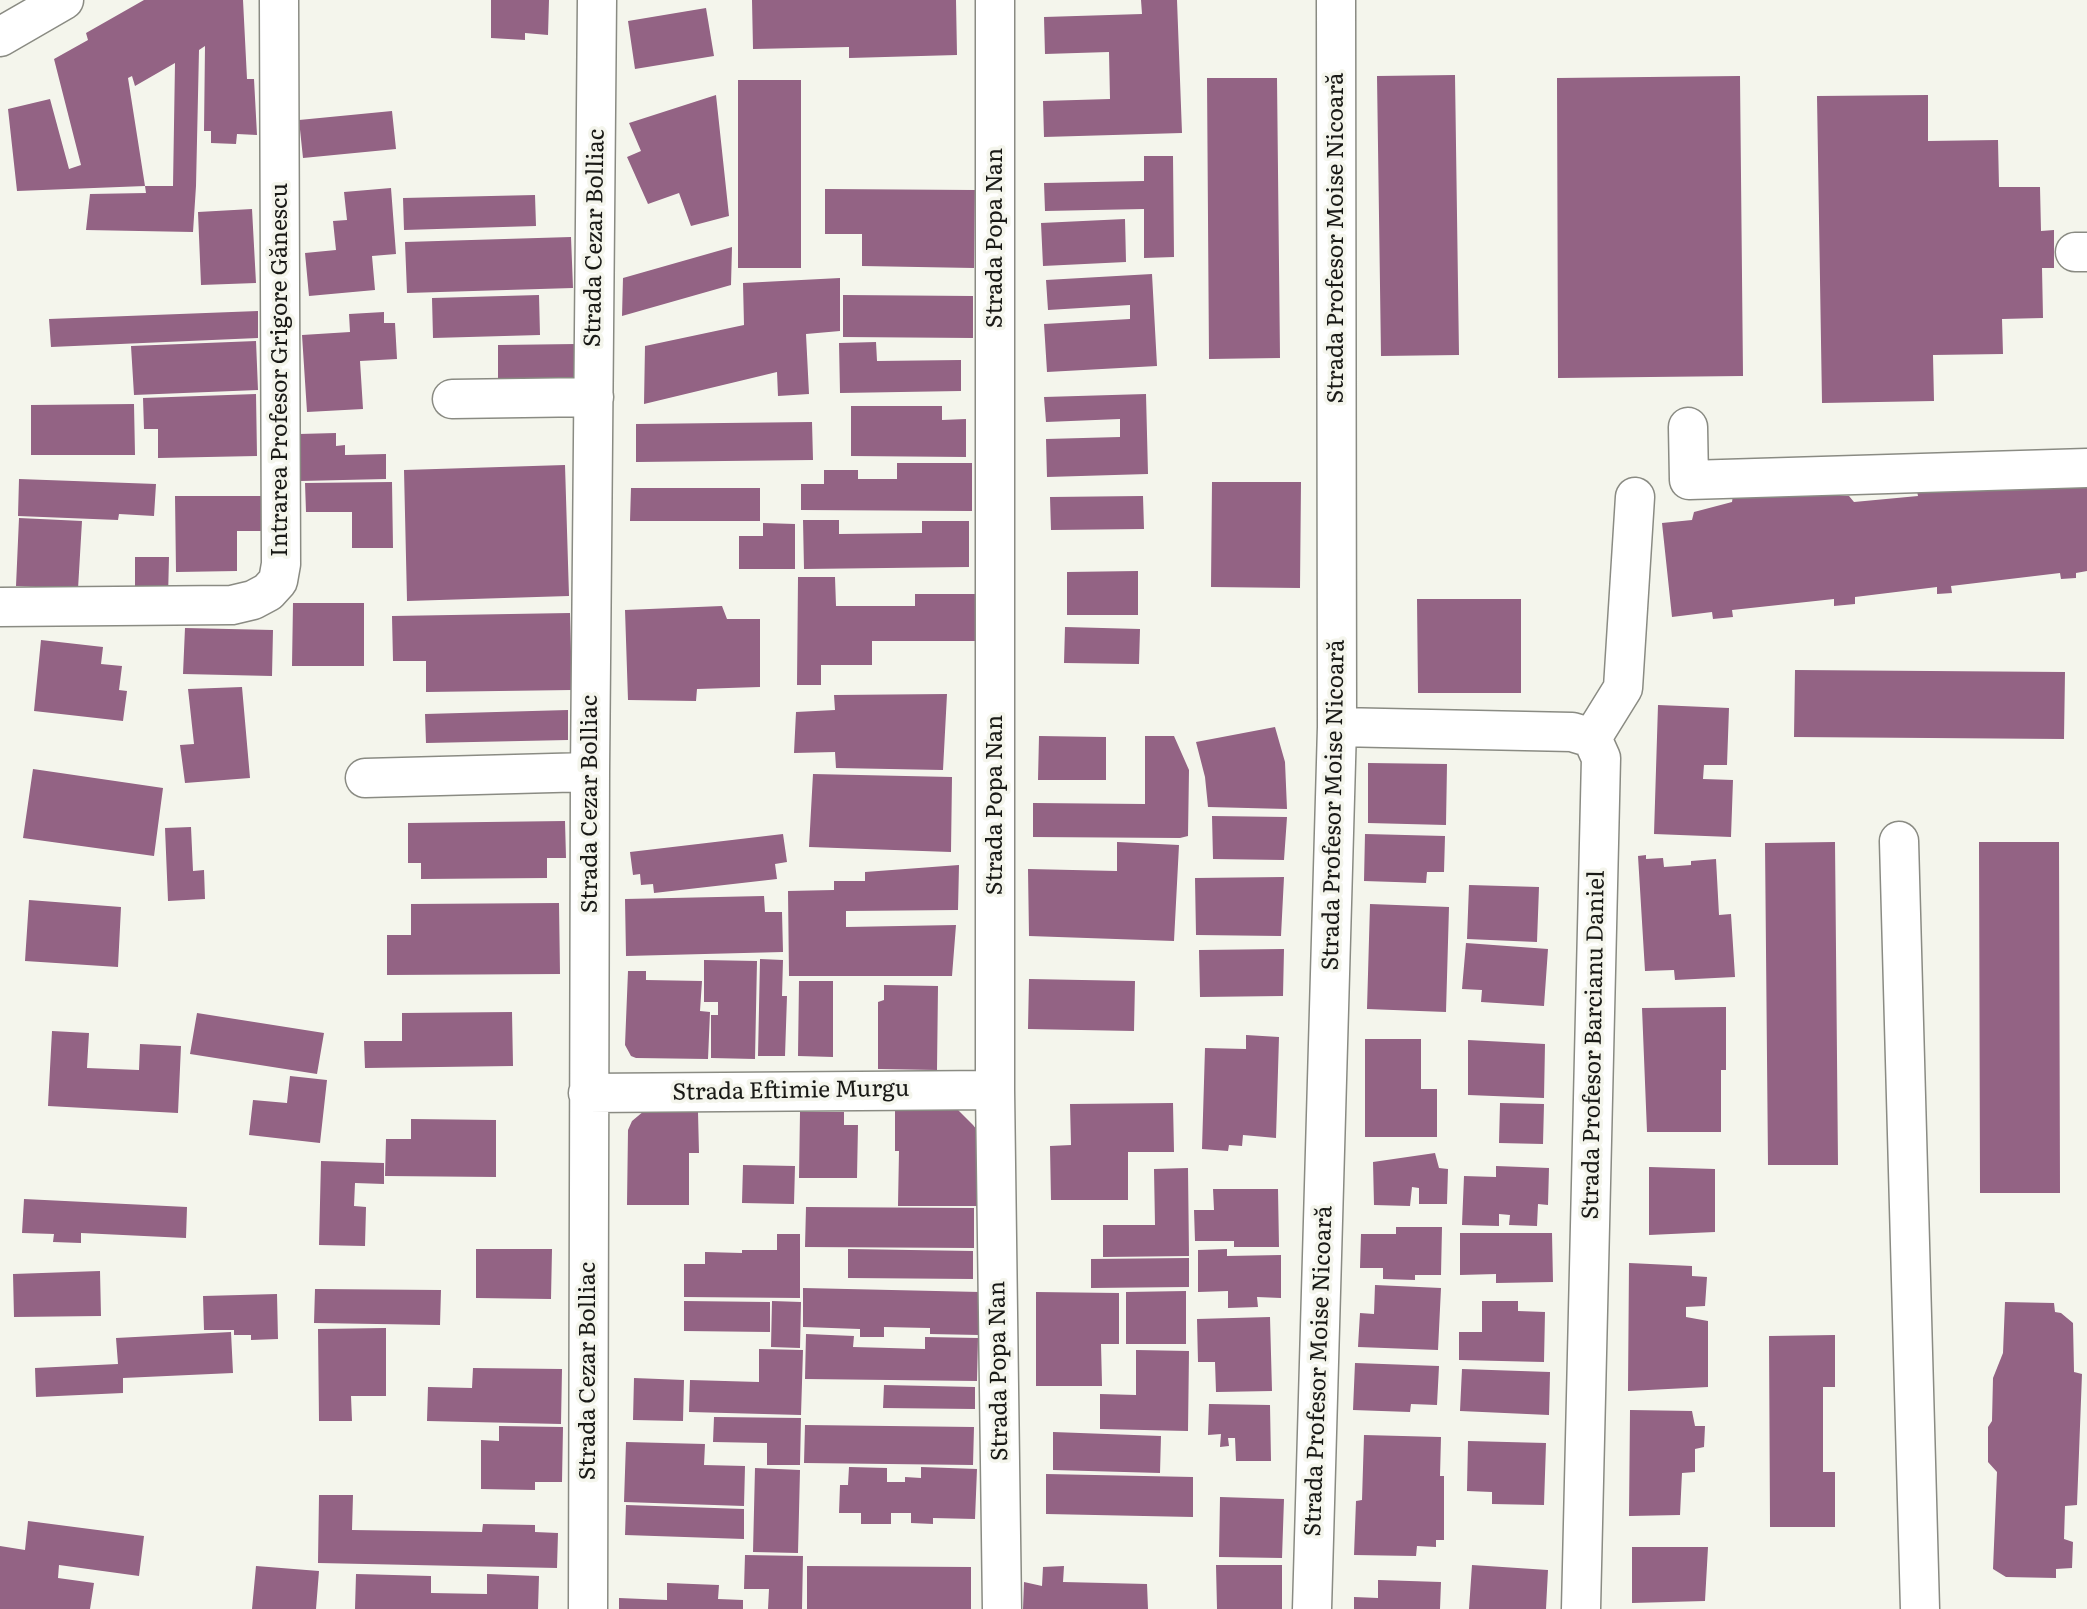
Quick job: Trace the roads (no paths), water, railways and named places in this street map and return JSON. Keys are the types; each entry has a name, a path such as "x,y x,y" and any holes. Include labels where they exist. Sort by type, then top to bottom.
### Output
{"street":[{"path":"0,37 64,0"},
{"name":"Intrarea Profesor Grigore Gănescu","path":"0,607 232,605 253,600 268,592 278,581 281,564 279,0"},
{"name":"Strada Cezar Bolliac","path":"588,1609 588,1093 597,0"},
{"name":"Strada Popa Nan","path":"995,0 995,1090 1002,1609"},
{"name":"Strada Profesor Moise Nicoară","path":"1312,1609 1337,727 1336,0"},
{"path":"452,399 594,397"},
{"path":"1688,427 1689,480 2087,468"},
{"path":"1337,727 1572,732 1592,738 1623,688 1635,497"},
{"name":"Strada Profesor Barcianu Daniel","path":"1581,1609 1601,758 1592,738"},
{"path":"365,778 590,772"},
{"path":"1899,841 1920,1609"},
{"name":"Strada Eftimie Murgu","path":"588,1093 995,1090"}]}
